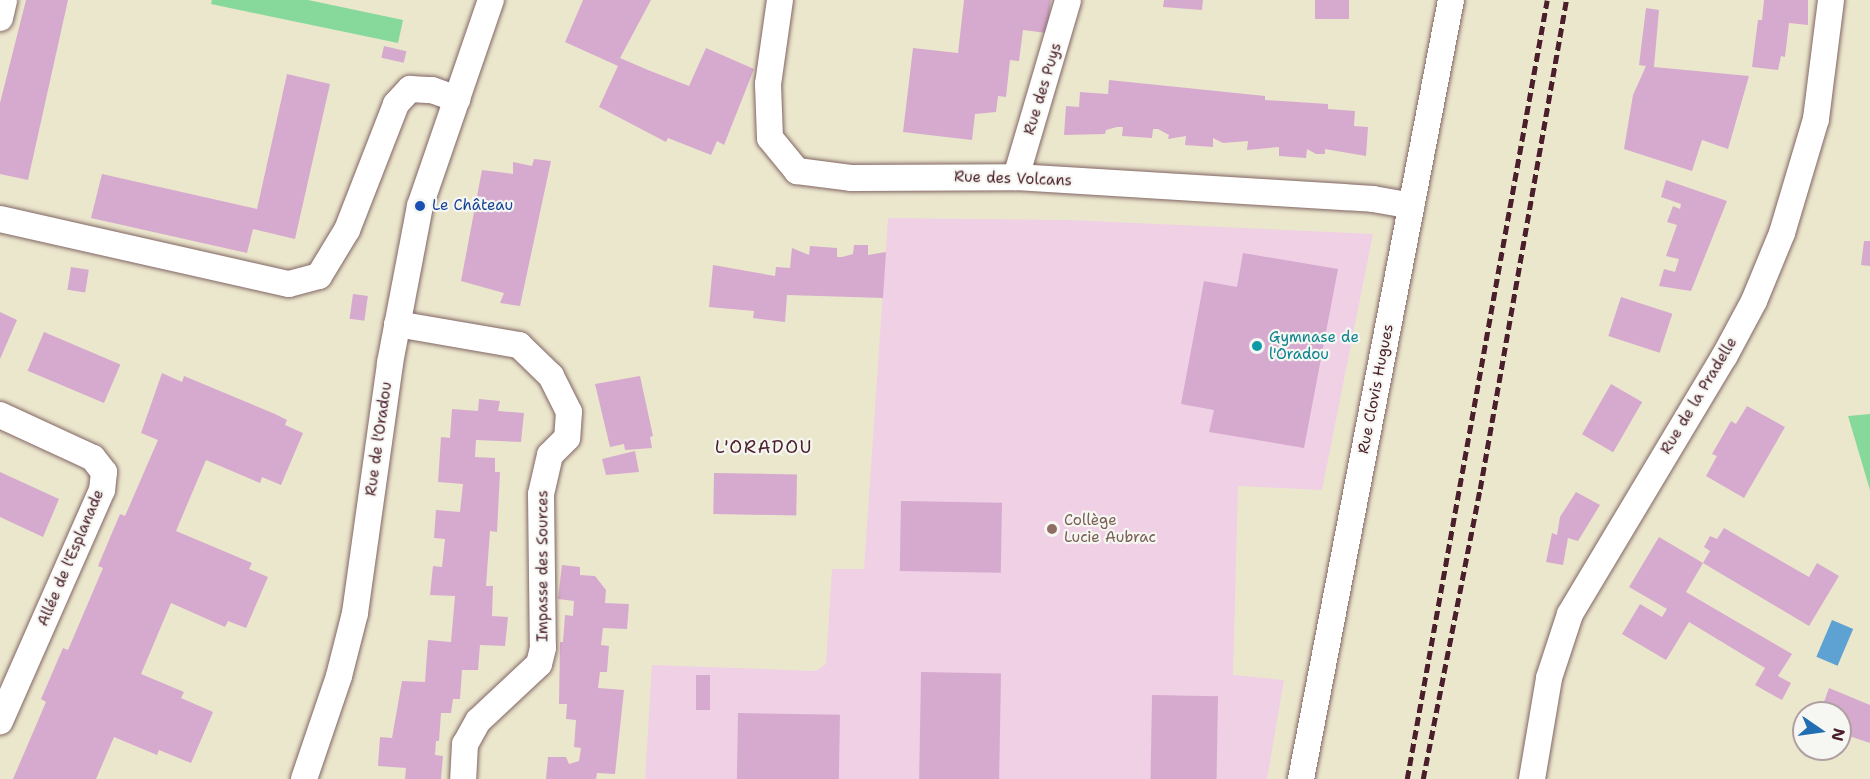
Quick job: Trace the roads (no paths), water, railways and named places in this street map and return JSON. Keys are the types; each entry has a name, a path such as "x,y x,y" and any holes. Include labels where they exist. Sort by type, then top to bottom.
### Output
{"street":[{"path":"0,18 4,0"},
{"name":"Rue de l'Oradou","path":"304,779 326,719 355,613 397,324 420,206 491,0"},
{"name":"Rue des Volcans","path":"780,0 768,84 770,138 797,171 851,178 1016,177 1373,199 1410,206"},
{"name":"Rue des Puys","path":"1016,177 1068,0"},
{"name":"Rue Clovis Hugues","path":"1301,779 1451,0"},
{"name":"Rue de la Pradelle","path":"1532,779 1549,678 1570,614 1724,357 1754,301 1782,233 1816,119 1831,0"},
{"path":"0,219 289,284 319,276 347,230 396,104 410,89 432,90 457,99"},
{"name":"Impasse des Sources","path":"397,324 519,345 551,376 569,412 567,438 550,455 541,494 543,648 539,664 478,721 465,744 463,779"},
{"name":"Allée de l'Esplanade","path":"0,415 93,458 104,472 102,490 0,721"}],"water":[{"path":"1832,620 1853,629 1838,666 1816,657"}],"railway":[{"path":"1407,779 1547,0"},
{"path":"1423,779 1480,489 1566,0"}],"place":[{"name":"Le Château","path":"420,206"},
{"name":"Gymnase de l'Oradou","path":"1257,346"},
{"name":"Collège Lucie Aubrac","path":"1052,529"}],"district":[{"name":"L'ORADOU","path":"764,447"}]}
